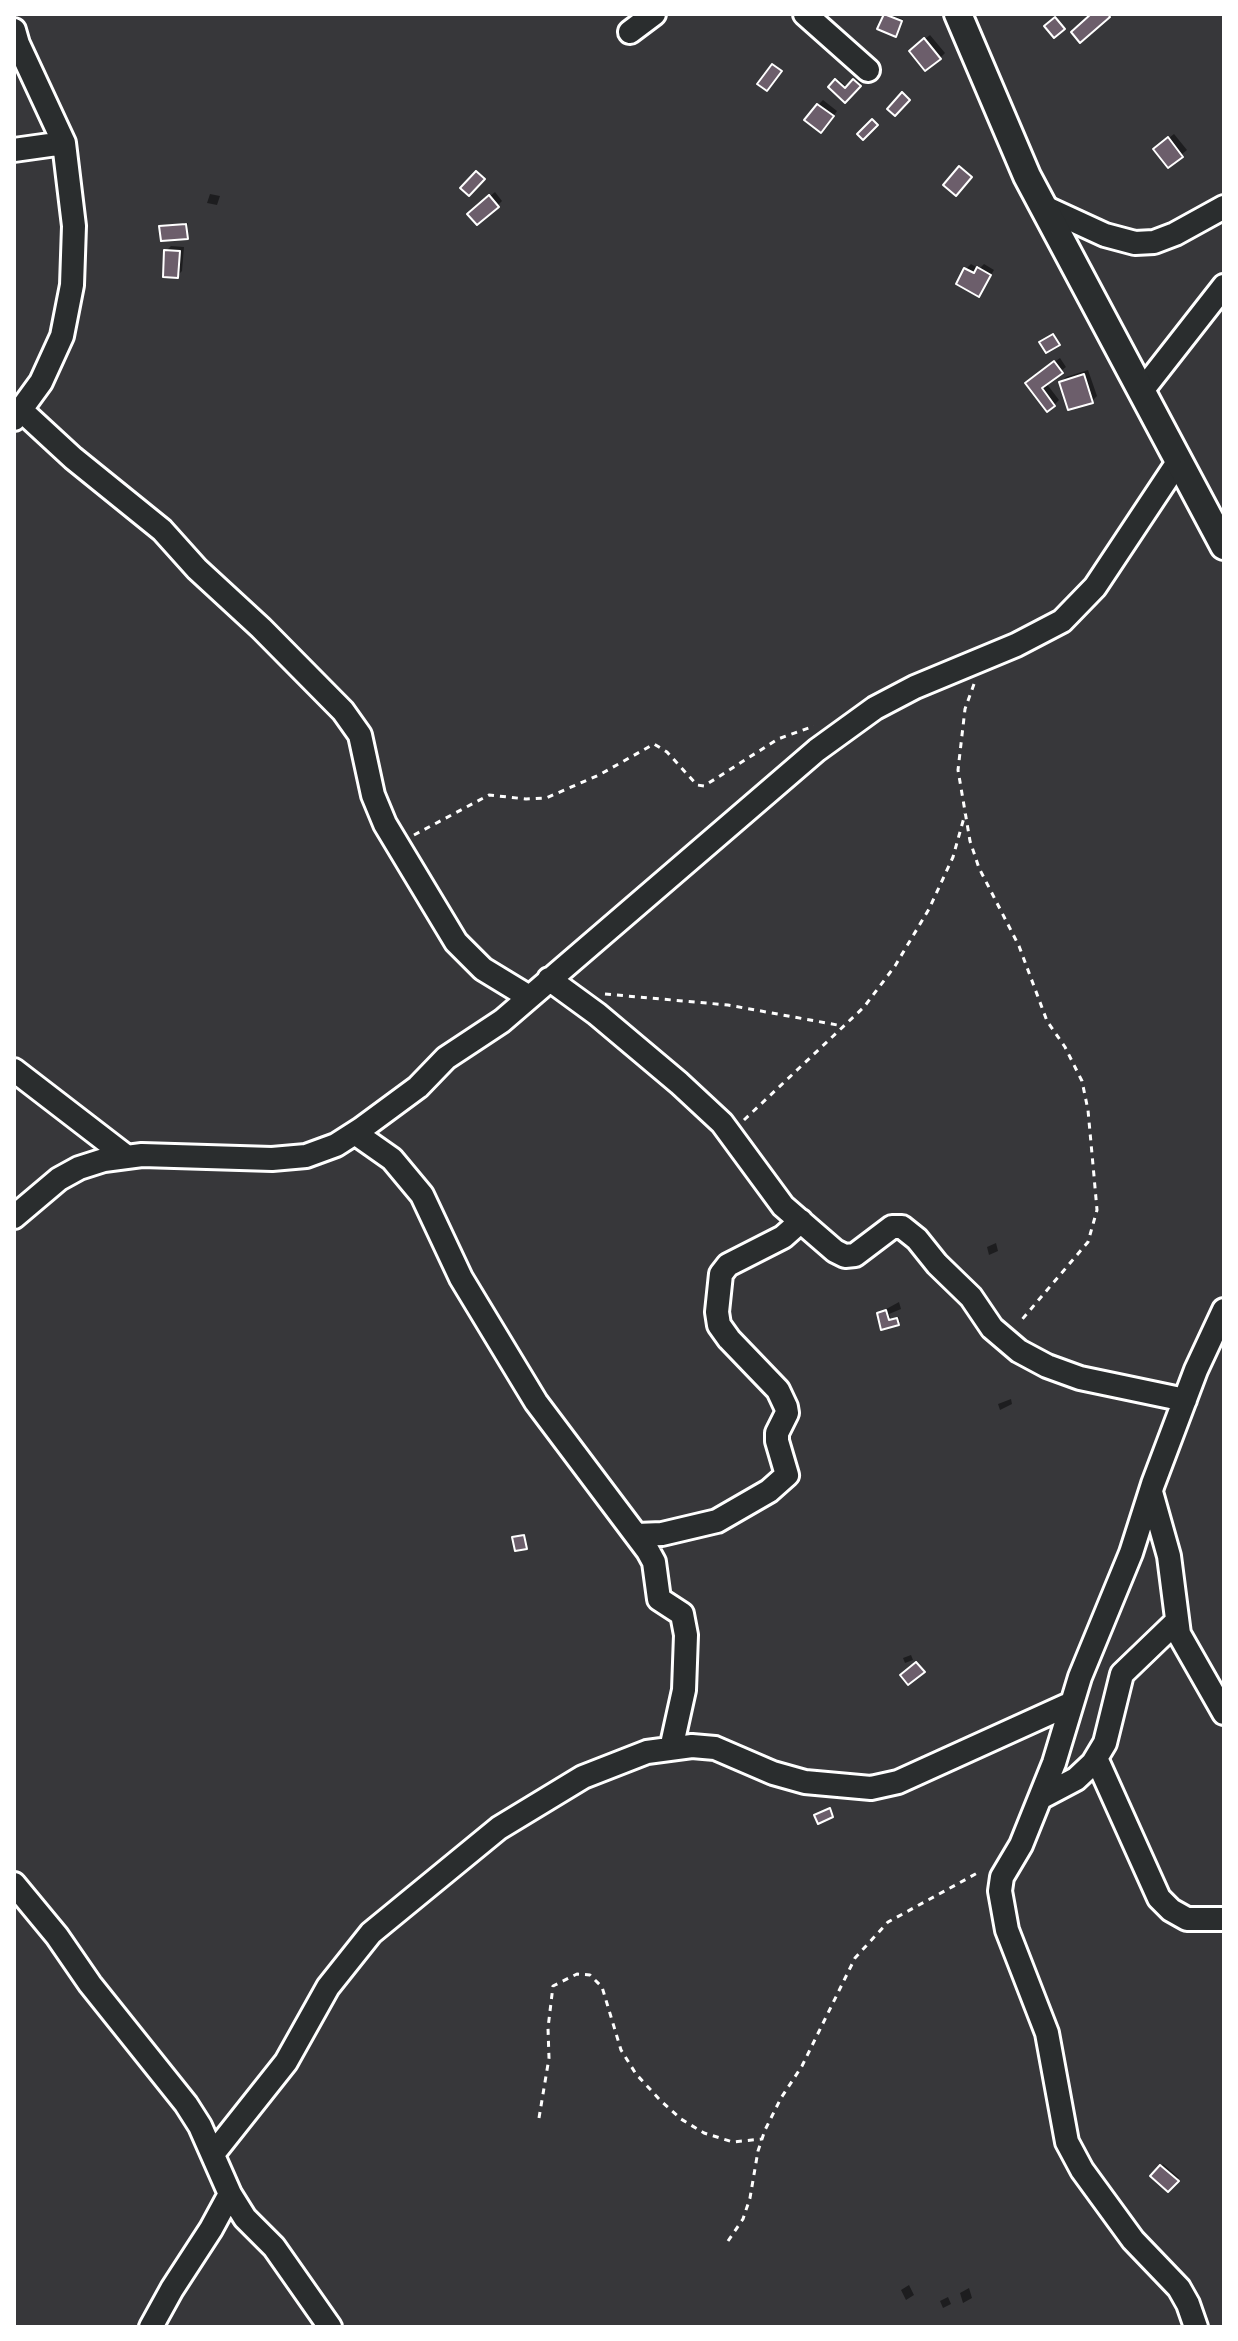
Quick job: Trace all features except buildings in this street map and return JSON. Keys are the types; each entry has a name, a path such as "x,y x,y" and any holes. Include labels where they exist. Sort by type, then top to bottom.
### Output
{"street":[{"path":"630,32 654,14"},
{"path":"805,14 868,70"},
{"path":"958,14 1027,176 1224,546"},
{"path":"14,30 64,143 74,226 72,285 62,336 41,382 18,415 162,530 197,569 343,711 360,735 373,795 397,845 456,942 483,969 529,997"},
{"path":"14,150 64,143"},
{"path":"1042,206 1105,235 1135,243 1154,242 1175,234 1224,207"},
{"path":"1141,392 1224,286"},
{"path":"14,1217 49,1187 79,1168 104,1160 127,1157 272,1159 306,1156 336,1145 355,1133 418,1087 446,1058 502,1021 529,997 557,985 612,928 817,750 875,708 1062,621 1095,587 1178,462"},
{"path":"557,985 668,1074 729,1133 783,1206 835,1251 845,1256 855,1255 892,1227 902,1227 971,1297 992,1328 1019,1351 1080,1378 1185,1400"},
{"path":"14,1070 127,1157"},
{"path":"355,1133 392,1159 422,1195 461,1278 536,1402 654,1562 659,1599 682,1614 685,1624 684,1690 671,1749"},
{"path":"637,1535 662,1534 717,1521 769,1491 787,1475 777,1441 777,1433 787,1413 786,1407 778,1390 729,1339 719,1325 717,1312 721,1274 728,1265 783,1237 801,1221"},
{"path":"1196,2327 1179,2288 1133,2240 1108,2207 1082,2170 1064,2134 1047,2033 1007,1930 1001,1905 1002,1877 1021,1845 1054,1763 1080,1677 1131,1553 1185,1400 1224,1310"},
{"path":"1151,1492 1169,1556 1179,1634 1224,1713"},
{"path":"1040,1798 1076,1779 1096,1758 1105,1743 1122,1674 1177,1621"},
{"path":"213,2154 286,2062 328,1987 371,1933 499,1828 583,1777 647,1752 692,1746 715,1748 773,1773 805,1782 871,1788 909,1778 1072,1703"},
{"path":"1096,1758 1159,1898 1187,1919 1224,1919"},
{"path":"14,1884 186,2104 245,2218 274,2247 330,2327"},
{"path":"151,2327 230,2194"}],"path":[{"path":"984,658 965,709 959,742 958,770 970,841 979,868 1019,946 1047,1021 1065,1047 1082,1081 1088,1110 1097,1210 1088,1242 1006,1340"},
{"path":"397,845 489,795 546,798 599,775 654,744 667,752 697,785 704,786 778,739 820,724"},
{"path":"729,1133 864,1007 917,931 953,857 965,811"},
{"path":"557,985 728,1005 843,1026"},
{"path":"728,2241 743,2219 750,2198 762,2139 855,1958 888,1922 982,1871"},
{"path":"539,2118 549,2058 548,2028 553,1986 577,1974 590,1975 602,1987 621,2050 636,2074 660,2100 681,2119 704,2133 733,2142 762,2139"}]}
